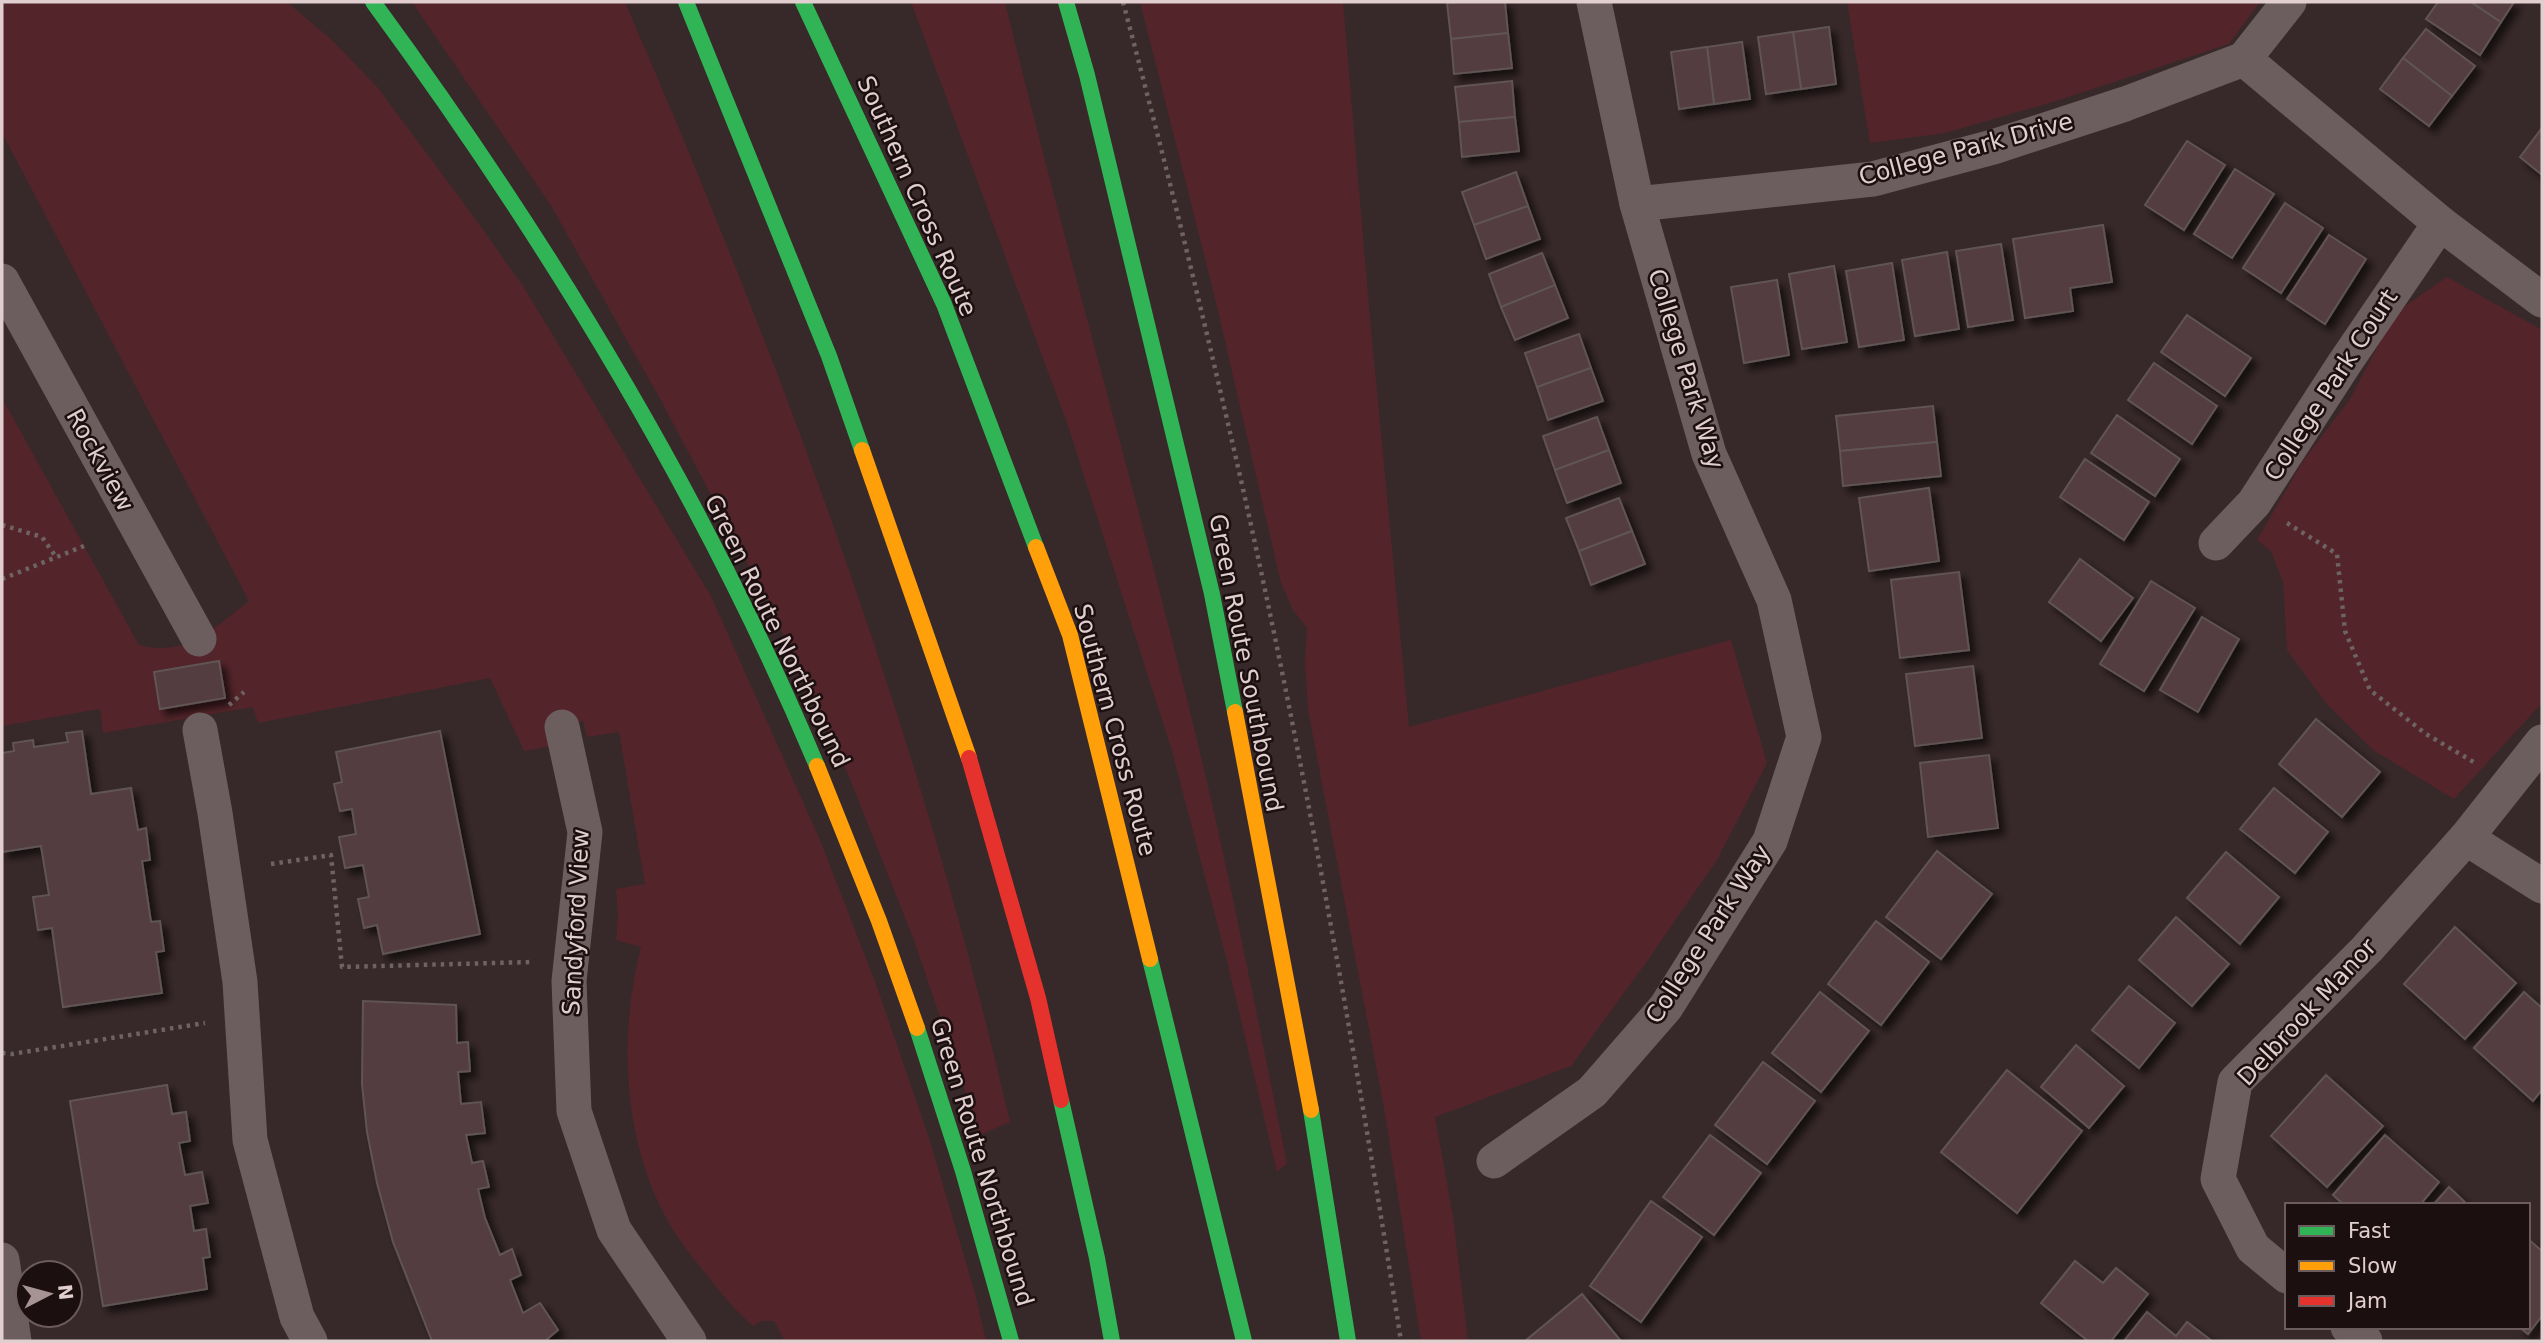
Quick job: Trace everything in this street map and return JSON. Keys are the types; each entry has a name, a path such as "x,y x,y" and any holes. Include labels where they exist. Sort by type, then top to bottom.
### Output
{"main road":[{"name":"Green Route Northbound","path":"373,2 476,145 558,274 646,422 730,576 817,764 879,916 932,1066 980,1220 1011,1341"},
{"path":"686,2 829,356 960,728 1038,998 1097,1258 1112,1341"},
{"name":"Southern Cross Route","path":"803,2 944,304 1070,635 1244,1341"},
{"name":"Green Route Southbound","path":"1066,2 1087,75 1212,594 1309,1097 1348,1341"}],"street":[{"name":"College Park Way","path":"1494,1161 1592,1092 1666,1007 1770,841 1804,737 1774,600 1709,454 1637,204 1594,2"},
{"path":"2289,2 2244,59 2440,223 2542,300"},
{"name":"College Park Drive","path":"1637,204 1873,179 2006,143 2124,104 2244,59"},
{"name":"College Park Court","path":"2216,543 2254,503 2440,223"},
{"name":"Rockview","path":"2,281 199,639"},
{"name":"Sandyford View","path":"562,727 584,832 569,981 574,1111 614,1230 689,1341"},
{"path":"200,730 240,982 250,1140 297,1317 310,1341"},
{"name":"Delbrook Manor","path":"2285,1274 2252,1248 2218,1179 2235,1082 2367,949 2466,838 2542,742"},
{"path":"2466,838 2542,886"},
{"path":"2,1260 14,1341"},
{"path":"2350,1329 2365,1341"}],"path":[{"path":"1123,2 1196,288 1274,637 1350,1028 1401,1341"},
{"path":"2254,503 2337,554 2345,631 2370,690 2426,734 2508,782"},
{"path":"2,525 42,537 55,557"},
{"path":"2,579 84,546"},
{"path":"271,864 331,855 342,967 571,961"},
{"path":"2,1053 12,1054 243,1018"}],"shaded area":[{"path":"2,2 287,2 333,41 378,88 463,202 523,286 711,596 820,840 876,984 929,1138 975,1293 986,1341 785,1341 774,1321 761,1321 753,1326 740,1314 677,1236 659,1204 645,1169 630,1095 629,1020 641,947 616,940 616,889 645,884 619,732 587,737 583,721 549,727 552,746 524,751 490,678 258,723 253,707 103,733 100,709 2,726 2,398 139,645 156,648 185,644 211,630 249,601 2,133"},
{"path":"412,2 625,2 739,275 843,553 934,835 1010,1122 980,1135 915,943 850,779 768,602 659,397 550,204"},
{"path":"911,2 1005,2 1174,648 1209,793 1287,1163 1277,1172 1227,961 1172,751 1068,426"},
{"path":"1140,2 1343,2 1409,727 1731,640 1767,763 1717,860 1571,1066 1435,1117 1453,1216 1468,1341 1421,1341 1384,1108 1308,710 1305,662 1307,628 1293,610 1281,583 1214,294"},
{"path":"1847,2 2260,2 2229,44 2056,101 1945,133 1870,143"},
{"path":"2447,277 2542,330 2542,703 2454,799 2373,750 2325,702 2287,650 2283,582 2271,551 2257,540 2303,461 2350,399 2395,313"}],"building":[{"path":"1505,2 1508,33 1451,39 1447,3"},
{"path":"2438,2 2471,2 2501,22 2480,55 2426,19"},
{"path":"2471,2 2514,2 2501,22"},
{"path":"1829,27 1836,84 1801,89 1793,32"},
{"path":"2426,29 2475,66 2452,96 2403,58"},
{"path":"1793,32 1801,89 1766,94 1758,37"},
{"path":"1508,33 1512,68 1454,74 1451,39"},
{"path":"1742,42 1750,99 1714,104 1707,47"},
{"path":"1707,47 1714,104 1679,109 1671,52"},
{"path":"2403,58 2452,96 2429,126 2380,89"},
{"path":"1512,81 1515,117 1459,122 1455,87"},
{"path":"1515,117 1519,151 1462,157 1459,122"},
{"path":"2542,128 2542,175 2520,157"},
{"path":"2187,141 2225,165 2184,230 2145,205"},
{"path":"2235,169 2274,194 2232,258 2194,234"},
{"path":"1516,172 1528,206 1474,225 1462,192"},
{"path":"2285,203 2323,228 2281,293 2243,268"},
{"path":"1528,206 1540,239 1486,259 1474,225"},
{"path":"2103,225 2112,282 2070,288 2073,311 2025,318 2013,239"},
{"path":"2329,235 2366,259 2325,324 2287,299"},
{"path":"2001,244 2013,320 1968,327 1956,251"},
{"path":"1947,252 1959,329 1915,336 1902,260"},
{"path":"1542,253 1555,285 1501,307 1489,274"},
{"path":"1892,263 1904,340 1859,347 1846,271"},
{"path":"1834,266 1847,342 1802,349 1789,274"},
{"path":"1777,280 1789,355 1744,363 1731,287"},
{"path":"1555,285 1568,318 1515,340 1501,307"},
{"path":"2187,315 2251,358 2225,396 2161,352"},
{"path":"1579,334 1591,368 1537,387 1525,353"},
{"path":"2154,363 2217,406 2192,444 2128,400"},
{"path":"1591,368 1603,401 1548,420 1537,387"},
{"path":"1933,406 1937,442 1840,451 1836,416"},
{"path":"2117,415 2180,459 2155,496 2091,453"},
{"path":"1597,417 1609,450 1555,470 1543,436"},
{"path":"1937,442 1941,476 1843,486 1840,451"},
{"path":"1609,450 1621,483 1567,503 1555,470"},
{"path":"2085,459 2149,502 2124,540 2060,497"},
{"path":"1929,488 1939,561 1869,571 1859,498"},
{"path":"1619,498 1632,531 1579,551 1566,518"},
{"path":"1632,531 1645,564 1591,585 1579,551"},
{"path":"2080,559 2133,598 2101,641 2049,602"},
{"path":"1959,572 1969,650 1900,658 1891,580"},
{"path":"2151,581 2195,608 2144,691 2100,664"},
{"path":"2202,617 2239,639 2198,712 2160,690"},
{"path":"219,661 225,698 160,709 154,672"},
{"path":"1973,666 1982,738 1915,746 1906,674"},
{"path":"2316,719 2380,772 2342,817 2279,764"},
{"path":"82,731 91,794 131,788 138,830 146,828 150,860 142,861 151,922 160,921 164,951 156,952 162,993 63,1007 52,928 38,930 33,897 49,895 41,846 2,852 2,753 14,751 13,743 33,740 34,747 68,742 66,733"},
{"path":"440,731 480,934 383,954 377,925 364,928 358,899 369,897 363,865 345,868 339,837 356,834 352,809 340,811 334,784 342,782 336,752"},
{"path":"1989,755 1998,828 1928,837 1920,763"},
{"path":"2274,788 2328,832 2295,873 2240,829"},
{"path":"1937,851 1992,894 1941,959 1886,917"},
{"path":"2226,852 2279,897 2240,944 2187,898"},
{"path":"2176,917 2229,964 2192,1006 2139,960"},
{"path":"1876,921 1929,962 1881,1025 1828,984"},
{"path":"2455,927 2516,983 2465,1039 2404,984"},
{"path":"2129,986 2175,1023 2139,1068 2092,1030"},
{"path":"1820,992 1869,1031 1821,1092 1772,1053"},
{"path":"2524,992 2542,1008 2542,1090 2533,1101 2474,1048"},
{"path":"363,1001 456,1005 457,1043 468,1042 470,1071 458,1072 461,1104 481,1102 485,1133 466,1135 472,1163 483,1161 489,1187 478,1189 485,1218 500,1255 512,1249 521,1275 510,1280 523,1313 540,1303 558,1330 545,1341 432,1341 393,1242 377,1183 367,1132 362,1084"},
{"path":"2076,1045 2124,1086 2089,1128 2041,1087"},
{"path":"1763,1062 1815,1101 1767,1164 1715,1125"},
{"path":"2007,1070 2082,1131 2017,1213 1941,1152"},
{"path":"2326,1075 2383,1126 2327,1187 2271,1136"},
{"path":"167,1085 172,1114 186,1112 190,1141 179,1143 185,1175 202,1172 208,1203 190,1206 194,1231 206,1229 210,1257 203,1258 207,1289 103,1306 70,1101"},
{"path":"1710,1135 1761,1173 1714,1235 1663,1197"},
{"path":"2385,1135 2439,1182 2422,1203 2342,1203 2333,1195"},
{"path":"2449,1187 2466,1203 2435,1203"},
{"path":"1651,1201 1702,1237 1641,1322 1590,1286"},
{"path":"2530,1241 2542,1251 2542,1316 2528,1334 2522,1329 2530,1329"},
{"path":"2075,1261 2103,1283 2116,1268 2148,1294 2111,1341 2088,1341 2041,1303"},
{"path":"1582,1294 1621,1341 1525,1341"},
{"path":"2147,1312 2176,1336 2187,1322 2212,1341 2124,1341"}],"traffic: fast":[{"path":"373,2 500,183 618,371 724,565 817,766"},
{"path":"686,2 829,356 862,450"},
{"path":"803,2 944,304 1036,547"},
{"path":"1066,2 1087,75 1212,594 1235,712"},
{"path":"1150,959 1244,1341"},
{"path":"917,1028 963,1171 1011,1341"},
{"path":"1061,1100 1097,1258 1112,1341"},
{"path":"1311,1110 1348,1341"}],"traffic: slow":[{"path":"862,450 969,758"},
{"path":"1036,547 1070,635 1150,959"},
{"path":"1235,712 1311,1110"},
{"path":"817,766 879,921 917,1028"}],"traffic: jam":[{"path":"969,758 1038,998 1061,1100"}]}
